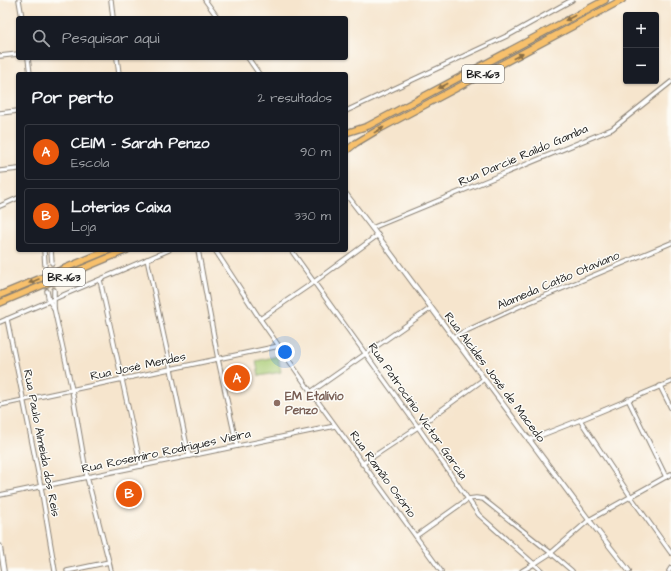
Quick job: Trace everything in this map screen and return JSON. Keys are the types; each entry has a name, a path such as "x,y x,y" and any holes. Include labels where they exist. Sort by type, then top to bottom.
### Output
{"highway":[{"name":"BR-163","path":"348,132 368,126 605,0"},
{"name":"BR-163","path":"348,149 376,131 622,0"},
{"name":"BR-163","path":"0,295 103,252"},
{"name":"BR-163","path":"0,303 122,252"}],"street":[{"path":"20,0 22,16"},
{"path":"111,0 113,16"},
{"path":"205,0 217,16"},
{"path":"348,110 511,34 572,0"},
{"path":"0,56 16,54"},
{"path":"28,60 30,72"},
{"path":"117,60 119,72"},
{"path":"249,60 258,72"},
{"name":"Rua Darcie Raildo Gamba","path":"372,228 612,129 671,82"},
{"path":"0,113 16,111"},
{"path":"0,171 16,169"},
{"name":"Rua Alcídes José de Macedo","path":"348,197 588,520 629,571"},
{"path":"0,206 16,199"},
{"path":"260,319 378,236"},
{"name":"Alameda Catão Otaviano","path":"453,337 518,307 671,242"},
{"path":"44,252 44,265"},
{"path":"51,252 52,263"},
{"path":"0,322 164,252"},
{"path":"198,252 218,359 237,446"},
{"name":"Rua Ramão Osório","path":"216,252 260,319 311,392 441,571"},
{"name":"Rua Patrocinio Victor Garcia","path":"292,252 479,515 542,571"},
{"path":"147,259 189,456"},
{"path":"100,280 141,466"},
{"path":"54,290 54,308 72,390 87,477 111,571"},
{"path":"47,291 49,301 54,308"},
{"path":"311,392 431,308"},
{"name":"Rua Paulo Almeida dos Reis","path":"7,319 42,487 56,571"},
{"name":"Rua José Mendes","path":"0,405 279,346"},
{"path":"362,464 418,427 484,379"},
{"path":"529,440 670,383"},
{"path":"660,386 671,408"},
{"path":"628,400 666,477"},
{"path":"580,420 671,553"},
{"name":"Rua Rosemiro Rodrigues Vieira","path":"0,495 335,426"},
{"path":"522,571 551,553 588,520 671,474"},
{"path":"416,536 468,500 476,498 483,499 572,571"},
{"path":"0,546 4,571"},
{"path":"67,571 109,562"},
{"path":"668,571 671,568"}],"green space":[{"path":"278,356 281,372 259,376 256,361"}],"tunnel":[{"path":"52,263 54,290"},
{"path":"45,265 47,291"}],"place":[{"name":"CEIM - Sarah Penzo","path":"237,378"},
{"name":"EM Etalívio Penzo","path":"277,403"},
{"name":"Loterias Caixa","path":"129,494"}]}
